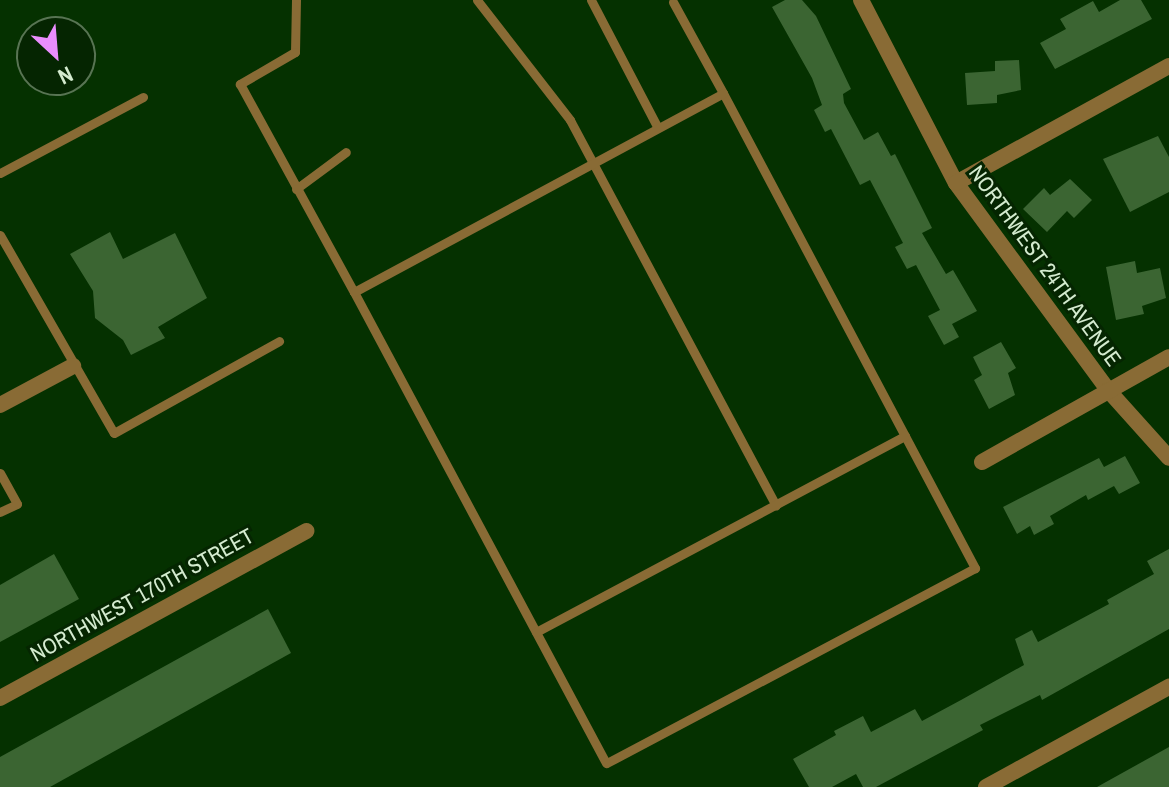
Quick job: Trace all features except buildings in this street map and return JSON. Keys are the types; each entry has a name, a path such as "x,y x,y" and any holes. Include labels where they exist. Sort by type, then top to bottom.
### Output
{"street":[{"name":"NORTHWEST 24TH AVENUE","path":"861,0 956,183 1108,390 1169,458"},
{"path":"956,183 1169,66"},
{"path":"982,462 1169,357"},
{"path":"0,405 73,366"},
{"name":"NORTHWEST 170TH STREET","path":"0,698 306,531"},
{"path":"986,787 1169,687"}],"lane":[{"path":"296,0 295,52 240,84 606,763 975,568 673,2"},
{"path":"477,0 570,120 776,505"},
{"path":"591,0 658,128"},
{"path":"354,292 723,93"},
{"path":"0,173 143,97"},
{"path":"296,189 346,152"},
{"path":"0,235 114,433 279,341"},
{"path":"536,632 905,436"},
{"path":"0,473 17,504 0,512"}]}
